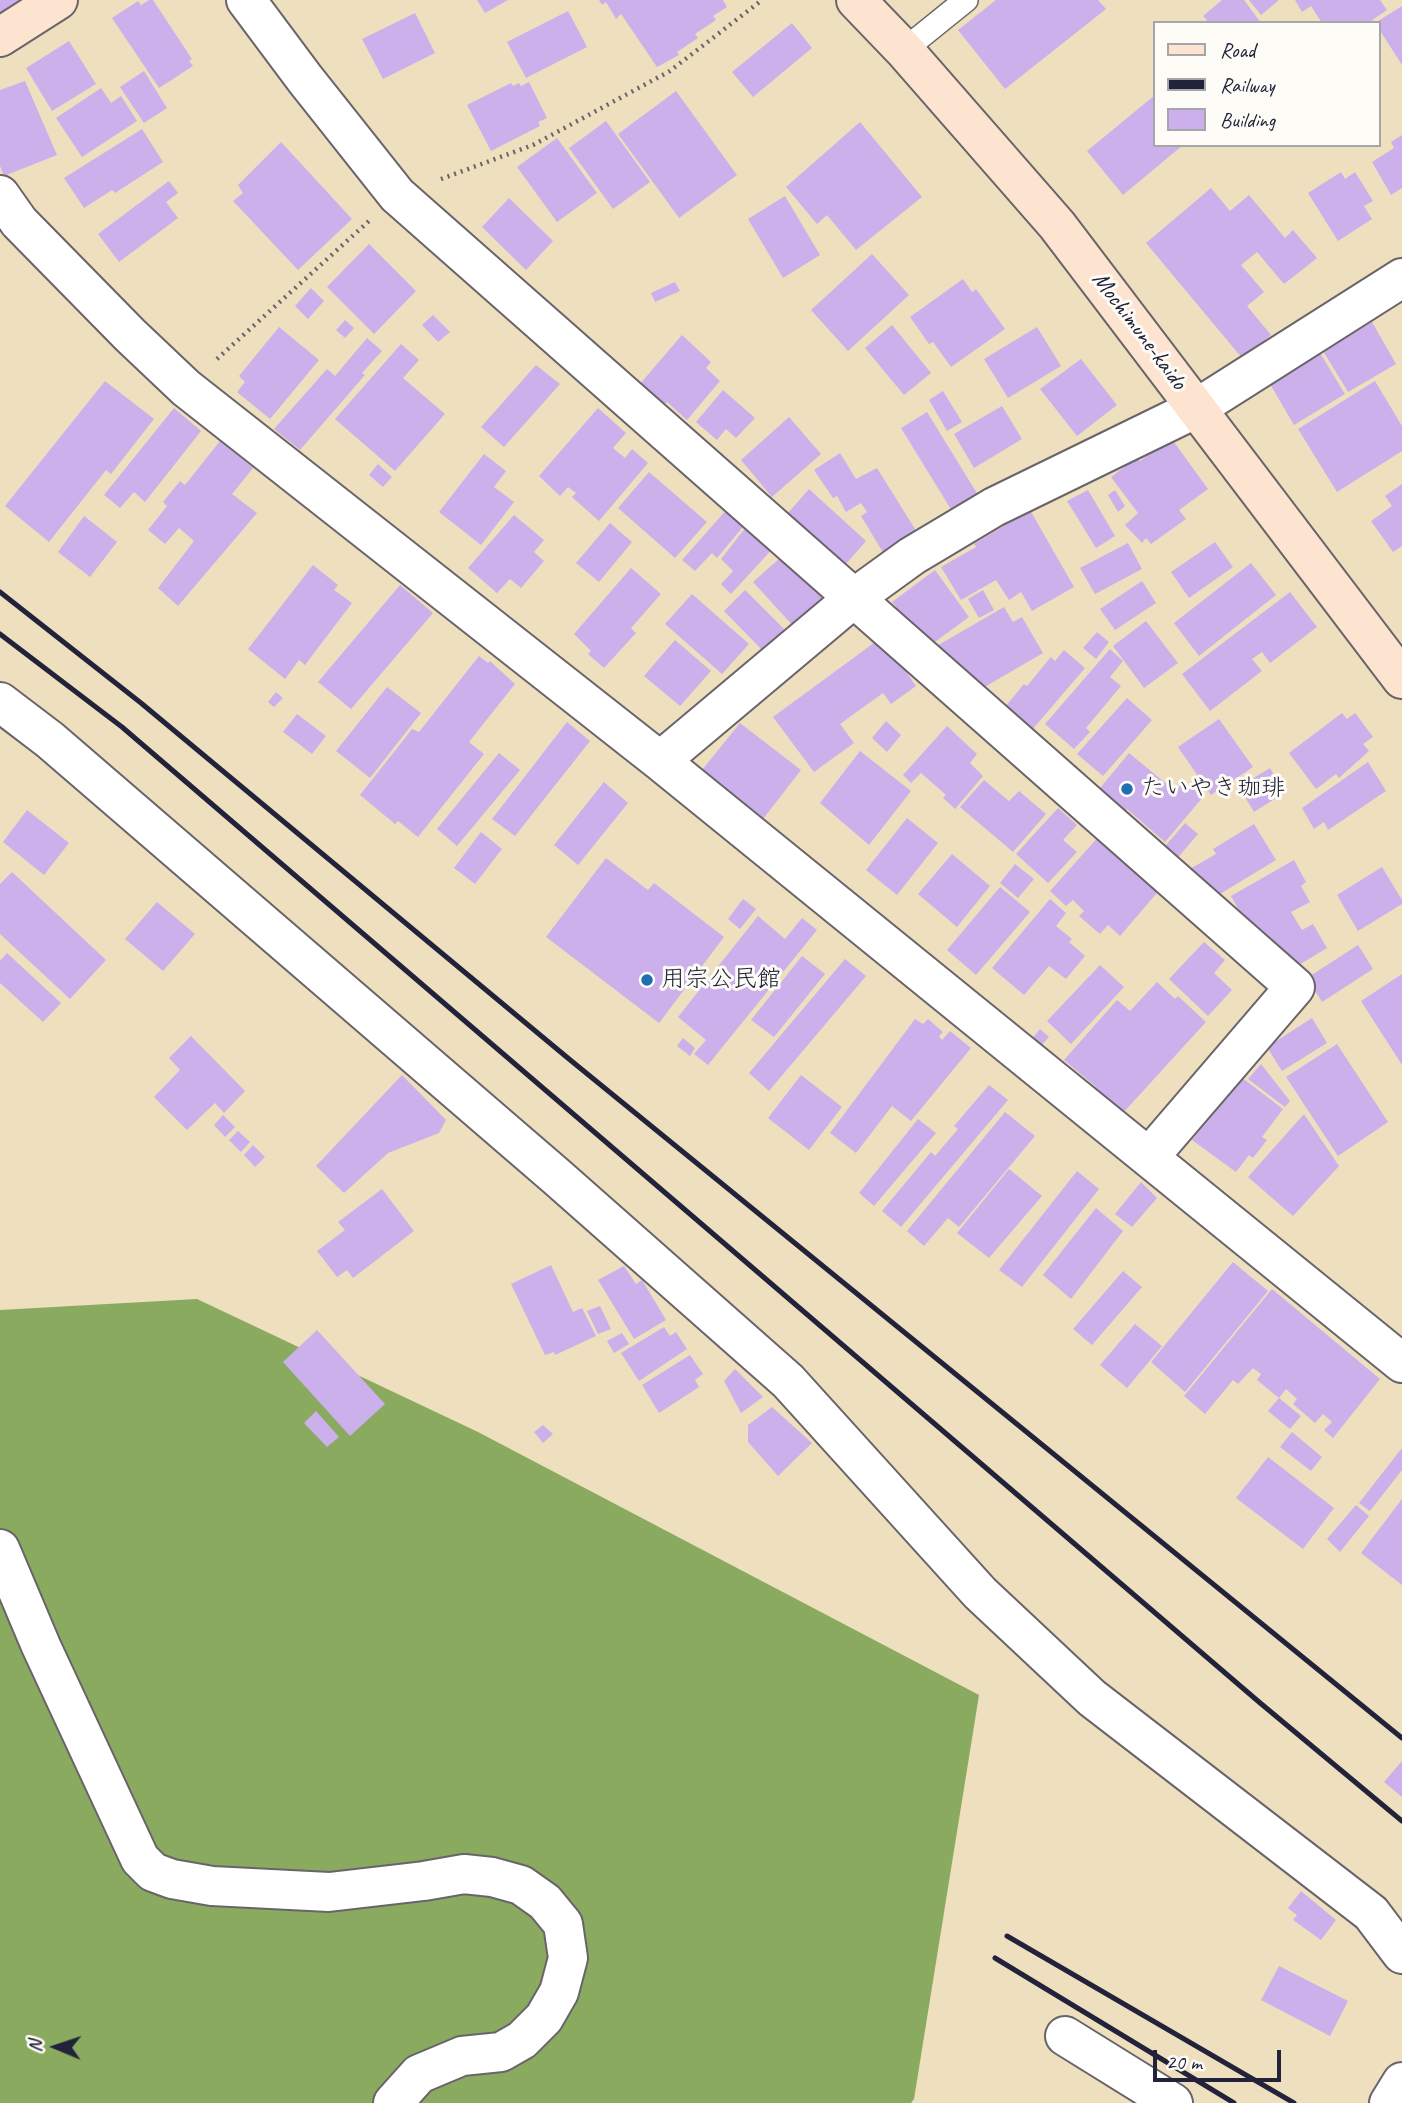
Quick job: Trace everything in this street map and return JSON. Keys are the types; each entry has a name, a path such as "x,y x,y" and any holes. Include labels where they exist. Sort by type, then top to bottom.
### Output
{"main road":[{"path":"0,37 58,0"},
{"name":"Mochimune-kaido","path":"856,0 904,50 1057,225 1402,679"}],"street":[{"path":"246,0 397,195 1295,987 1149,1157"},
{"path":"0,195 19,222 186,388 660,761 1402,1363"},
{"path":"660,761 855,598 912,556 993,508 1197,408 1402,278"},
{"path":"0,702 50,740 557,1177 788,1381 980,1593 1092,1698 1371,1913 1402,1954"},
{"path":"0,1549 41,1646 140,1859 153,1872 172,1879 212,1886 329,1892 464,1874 492,1877 521,1885 545,1902 563,1924 568,1958 559,1992 544,2018 530,2033 501,2052 462,2056 419,2074 393,2103"},
{"path":"1065,2036 1173,2103"},
{"path":"1389,2103 1402,2082"}],"lane":[{"path":"904,50 966,0"}],"path":[{"path":"186,388 397,195 533,145 670,71 762,0"}],"green space":[{"path":"197,1299 478,1432 979,1695 914,2099 911,2103 0,2103 0,1310"}],"building":[{"path":"0,0 27,0 0,16"},
{"path":"153,0 192,59 189,61 193,66 159,88 112,18 138,1 141,5"},
{"path":"477,0 508,0 485,13"},
{"path":"599,0 723,0 727,7 713,16 716,20 695,34 698,38 677,52 679,55 657,67 621,14 616,19 606,2 602,5"},
{"path":"996,0 1098,0 1106,9 1005,89 958,30"},
{"path":"1222,0 1244,0 1260,21 1206,21 1203,16"},
{"path":"1249,0 1279,0 1261,15"},
{"path":"1295,0 1380,0 1387,10 1371,21 1321,21 1311,6 1302,12"},
{"path":"1402,6 1402,65 1381,32 1381,21 1378,21"},
{"path":"568,11 587,47 526,78 507,42"},
{"path":"415,13 435,53 383,79 362,39"},
{"path":"792,23 812,48 753,97 732,72"},
{"path":"69,41 96,84 52,111 26,68"},
{"path":"144,71 167,108 144,123 120,87"},
{"path":"25,81 57,155 4,176 0,166 0,90"},
{"path":"529,82 547,118 538,122 540,126 491,151 467,105 511,83 513,86 519,83 521,86"},
{"path":"101,88 111,103 121,96 137,121 82,157 56,118"},
{"path":"676,91 737,175 679,218 618,134"},
{"path":"1154,96 1154,147 1181,147 1123,195 1087,151"},
{"path":"606,121 650,182 613,209 569,148"},
{"path":"860,122 922,197 856,250 827,215 817,224 786,187"},
{"path":"142,129 163,162 115,193 112,190 84,208 64,178"},
{"path":"1402,135 1402,188 1391,195 1372,162 1394,148 1391,142"},
{"path":"557,138 597,193 557,222 517,167"},
{"path":"281,142 352,219 298,270 233,201 243,193 238,185"},
{"path":"1341,172 1345,179 1355,172 1373,201 1364,206 1372,219 1338,241 1308,193"},
{"path":"169,181 178,193 166,202 178,218 119,262 98,234"},
{"path":"1211,188 1230,211 1249,195 1285,238 1293,230 1317,258 1284,284 1257,252 1241,265 1264,292 1247,306 1271,335 1242,358 1146,243"},
{"path":"785,196 820,255 783,278 748,219"},
{"path":"509,198 553,241 526,270 482,227"},
{"path":"369,244 416,291 374,334 327,287"},
{"path":"872,254 909,295 848,351 811,310"},
{"path":"963,279 972,292 976,289 1005,329 951,367 933,342 929,344 910,317"},
{"path":"675,282 680,291 655,302 651,293"},
{"path":"311,288 324,301 308,319 295,306"},
{"path":"433,315 450,332 438,342 422,325"},
{"path":"345,320 354,328 345,338 336,330"},
{"path":"1372,322 1396,364 1348,392 1323,351"},
{"path":"892,325 931,373 904,395 865,348"},
{"path":"279,327 319,360 270,419 237,392 245,382 239,376"},
{"path":"1037,327 1061,366 1008,398 984,359"},
{"path":"682,335 711,362 706,368 720,381 687,420 667,402 662,407 639,385"},
{"path":"367,338 382,351 362,373 365,375 300,450 274,429 327,369 335,376"},
{"path":"401,344 419,360 403,378 445,414 395,471 335,419"},
{"path":"1320,353 1345,394 1294,425 1270,384"},
{"path":"1081,359 1117,405 1077,436 1040,389"},
{"path":"536,365 560,384 504,447 481,427"},
{"path":"105,381 154,419 111,474 106,470 49,542 5,506"},
{"path":"1375,381 1402,426 1402,451 1337,492 1298,429"},
{"path":"723,390 755,418 736,438 726,429 717,440 696,422"},
{"path":"943,391 962,422 947,431 929,400"},
{"path":"1002,406 1022,439 974,468 954,434"},
{"path":"174,408 201,431 145,502 134,492 120,508 104,495"},
{"path":"598,408 626,433 613,448 625,458 632,449 648,463 599,521 572,497 576,493 568,487 560,496 539,476"},
{"path":"927,412 978,495 952,511 901,428"},
{"path":"789,417 821,454 772,497 741,460"},
{"path":"1171,438 1208,489 1179,510 1186,519 1151,544 1146,538 1142,543 1125,525 1138,513 1111,477 1136,458 1140,461"},
{"path":"220,441 253,468 232,494 257,513 178,606 158,588 194,541 179,528 165,544 148,530 167,506 163,502 180,481 185,485"},
{"path":"840,453 856,479 877,468 918,534 884,554 861,516 867,512 861,503 846,512 837,496 833,498 814,470"},
{"path":"484,454 506,471 494,487 514,502 481,545 439,512"},
{"path":"378,464 392,477 383,487 369,475"},
{"path":"649,472 707,522 675,558 618,508"},
{"path":"1402,484 1402,546 1393,552 1371,521 1392,506 1385,496"},
{"path":"809,489 866,541 846,564 788,513"},
{"path":"1088,490 1115,536 1096,548 1067,501"},
{"path":"1115,490 1125,506 1118,512 1108,495"},
{"path":"729,507 747,522 717,558 712,553 695,571 682,560"},
{"path":"1030,510 1074,587 1032,611 1021,592 1009,600 996,580 961,600 941,567"},
{"path":"514,515 544,540 534,552 544,561 521,588 510,579 497,593 468,568"},
{"path":"84,516 117,542 90,577 58,552"},
{"path":"750,522 776,545 731,594 721,584 733,571 721,559"},
{"path":"610,523 632,542 599,582 576,563"},
{"path":"1215,542 1233,567 1189,598 1171,572"},
{"path":"1128,543 1142,569 1095,594 1080,568"},
{"path":"781,557 827,603 795,628 753,582"},
{"path":"1251,563 1276,595 1199,656 1174,623"},
{"path":"313,565 338,585 334,590 352,603 305,665 299,660 285,679 248,649"},
{"path":"631,568 661,594 631,628 636,633 604,668 588,654 591,651 574,634"},
{"path":"935,570 969,617 928,647 889,616 897,608 892,602"},
{"path":"1142,581 1156,603 1115,630 1100,609"},
{"path":"400,585 433,613 351,709 318,682"},
{"path":"745,590 787,632 767,655 724,611"},
{"path":"983,590 994,610 979,618 968,599"},
{"path":"1290,592 1317,627 1270,663 1262,652 1252,659 1262,671 1210,711 1182,674"},
{"path":"692,594 749,644 722,674 665,624"},
{"path":"1004,607 1013,622 1022,617 1043,653 976,692 935,647"},
{"path":"1146,621 1178,663 1144,688 1113,646"},
{"path":"1097,632 1109,642 1096,659 1083,648"},
{"path":"882,637 916,686 891,704 883,693 840,724 854,743 814,772 773,717"},
{"path":"675,640 711,671 680,706 644,676"},
{"path":"1110,649 1123,661 1110,677 1121,686 1086,728 1090,732 1074,749 1045,724"},
{"path":"1064,650 1085,668 1032,730 1005,707 1051,657 1055,661"},
{"path":"479,656 488,663 490,661 515,684 469,742 484,754 418,837 398,821 395,824 360,795 412,729 419,732"},
{"path":"387,687 421,713 370,778 336,751"},
{"path":"276,692 283,698 274,707 268,702"},
{"path":"1127,698 1152,720 1103,776 1077,754"},
{"path":"1342,713 1347,719 1355,713 1373,737 1363,744 1369,751 1339,778 1336,774 1316,789 1289,753"},
{"path":"297,714 326,736 312,754 283,732"},
{"path":"1219,719 1253,767 1211,795 1178,747"},
{"path":"886,721 901,735 887,752 872,738"},
{"path":"567,722 590,741 515,836 492,819"},
{"path":"740,723 801,770 763,819 702,770"},
{"path":"947,726 977,754 970,763 983,776 955,809 943,798 946,795 921,773 911,783 903,775"},
{"path":"860,751 911,791 869,845 820,803"},
{"path":"499,753 520,770 457,846 437,829"},
{"path":"1129,753 1175,791 1184,781 1203,797 1165,842 1127,809 1122,815 1096,793"},
{"path":"1368,762 1386,791 1328,830 1324,822 1314,829 1302,808"},
{"path":"1270,768 1284,793 1254,812 1239,787"},
{"path":"984,780 1009,801 1019,791 1046,814 1013,852 960,807"},
{"path":"604,782 628,803 578,865 554,845"},
{"path":"1058,808 1077,825 1063,840 1077,852 1048,883 1016,854"},
{"path":"27,810 69,843 44,875 3,842"},
{"path":"907,818 938,843 897,895 866,870"},
{"path":"1185,823 1198,834 1174,862 1161,851"},
{"path":"1254,824 1276,860 1210,900 1190,869 1216,854 1213,849"},
{"path":"481,832 502,849 475,884 454,868"},
{"path":"1100,835 1162,887 1120,936 1108,925 1100,934 1079,916 1084,911 1073,900 1066,906 1050,891"},
{"path":"952,854 990,886 957,927 918,894"},
{"name":"用宗公民館","path":"606,858 648,890 654,883 724,937 659,1023 546,937"},
{"path":"1294,860 1306,882 1301,886 1310,902 1291,912 1302,930 1313,924 1327,948 1289,971 1272,939 1259,946 1231,896"},
{"path":"1015,864 1034,879 1018,898 1000,883"},
{"path":"1382,867 1402,904 1358,931 1337,895"},
{"path":"12,872 106,960 70,999 0,934 0,884"},
{"path":"1000,887 1030,912 976,975 947,950"},
{"path":"743,899 756,909 740,929 728,919"},
{"path":"1050,899 1066,913 1056,926 1072,939 1069,942 1085,956 1066,979 1049,966 1024,995 992,968"},
{"path":"157,902 195,934 163,971 125,939"},
{"path":"758,916 785,939 802,918 817,930 708,1065 694,1054 706,1040 678,1017"},
{"path":"1204,942 1225,960 1214,973 1232,990 1208,1016 1169,979"},
{"path":"1358,945 1373,969 1322,1002 1307,978"},
{"path":"7,953 61,1003 43,1022 0,983 0,961"},
{"path":"802,956 825,974 774,1037 751,1020"},
{"path":"845,959 866,976 769,1091 749,1073"},
{"path":"1100,965 1124,987 1071,1044 1047,1021"},
{"path":"1402,974 1402,1065 1361,1001"},
{"path":"1157,982 1175,999 1178,996 1206,1022 1122,1114 1093,1090 1096,1087 1064,1060 1117,1000 1130,1011"},
{"path":"1312,1018 1327,1043 1282,1071 1267,1047"},
{"path":"915,1019 923,1024 928,1019 943,1032 939,1036 942,1040 950,1031 971,1048 911,1121 892,1106 856,1153 830,1133"},
{"path":"1040,1029 1049,1037 1038,1049 1029,1042"},
{"path":"191,1036 245,1091 224,1113 215,1103 187,1130 154,1097 180,1070 169,1058"},
{"path":"683,1038 695,1048 690,1056 677,1046"},
{"path":"1337,1044 1388,1122 1338,1156 1286,1077"},
{"path":"1261,1064 1290,1101 1285,1107 1248,1079"},
{"path":"402,1075 446,1120 439,1133 388,1153 344,1193 316,1166"},
{"path":"801,1075 842,1107 809,1150 768,1118"},
{"path":"1241,1077 1283,1109 1262,1137 1267,1140 1253,1158 1249,1155 1236,1172 1192,1140"},
{"path":"989,1085 1008,1100 901,1227 882,1211 931,1152 935,1156 958,1129 954,1126"},
{"path":"1005,1112 1035,1136 959,1227 948,1218 924,1246 907,1231"},
{"path":"1304,1114 1339,1166 1293,1216 1248,1177"},
{"path":"223,1115 235,1127 225,1137 214,1125"},
{"path":"918,1119 936,1133 874,1206 859,1193"},
{"path":"238,1131 250,1142 241,1152 229,1140"},
{"path":"253,1145 265,1157 255,1167 244,1155"},
{"path":"1009,1169 1042,1196 989,1258 957,1233"},
{"path":"1077,1171 1099,1189 1022,1287 999,1270"},
{"path":"1141,1182 1157,1198 1132,1227 1115,1214"},
{"path":"382,1189 414,1231 353,1278 347,1270 337,1277 317,1251 345,1230 338,1222"},
{"path":"1096,1208 1123,1231 1071,1299 1043,1275"},
{"path":"1233,1262 1268,1291 1185,1392 1151,1362"},
{"path":"551,1265 573,1312 582,1308 596,1336 555,1355 554,1352 545,1355 511,1284"},
{"path":"624,1266 636,1284 642,1280 666,1320 634,1339 598,1280"},
{"path":"1123,1271 1142,1287 1092,1345 1073,1329"},
{"path":"1272,1289 1380,1379 1333,1438 1324,1430 1332,1422 1323,1414 1315,1423 1293,1404 1297,1399 1286,1389 1279,1398 1257,1380 1261,1374 1253,1368 1238,1384 1233,1380 1205,1414 1184,1396"},
{"path":"600,1306 611,1329 598,1334 587,1311"},
{"path":"1135,1324 1162,1346 1127,1388 1100,1365"},
{"path":"664,1327 670,1336 676,1332 687,1349 639,1381 621,1353"},
{"path":"317,1330 385,1404 350,1436 283,1362"},
{"path":"622,1333 629,1344 614,1353 607,1341"},
{"path":"690,1355 703,1374 695,1380 699,1387 659,1413 642,1385"},
{"path":"735,1369 763,1397 741,1413 724,1381"},
{"path":"1279,1398 1301,1416 1290,1429 1268,1411"},
{"path":"772,1407 812,1443 778,1476 748,1442 748,1425"},
{"path":"316,1411 339,1437 327,1447 304,1423"},
{"path":"543,1425 553,1434 543,1443 534,1432"},
{"path":"1292,1432 1322,1457 1311,1471 1280,1447"},
{"path":"1402,1448 1402,1470 1370,1511 1359,1503"},
{"path":"1268,1457 1334,1508 1303,1549 1236,1498"},
{"path":"1402,1499 1402,1585 1361,1553"},
{"path":"1356,1505 1369,1516 1340,1552 1327,1539"},
{"path":"1402,1761 1402,1797 1384,1782"},
{"path":"1301,1891 1336,1920 1321,1940 1293,1920 1297,1915 1288,1908"},
{"path":"1279,1966 1348,2001 1330,2036 1261,2000"}],"railway":[{"path":"0,592 141,703 569,1059 1402,1738"},
{"path":"0,634 122,727 1259,1702 1402,1821"},
{"path":"1007,1936 1294,2103"},
{"path":"995,1958 1234,2103"}],"place":[{"name":"たいやき珈琲","path":"1127,789"},
{"name":"用宗公民館","path":"647,980"}]}
